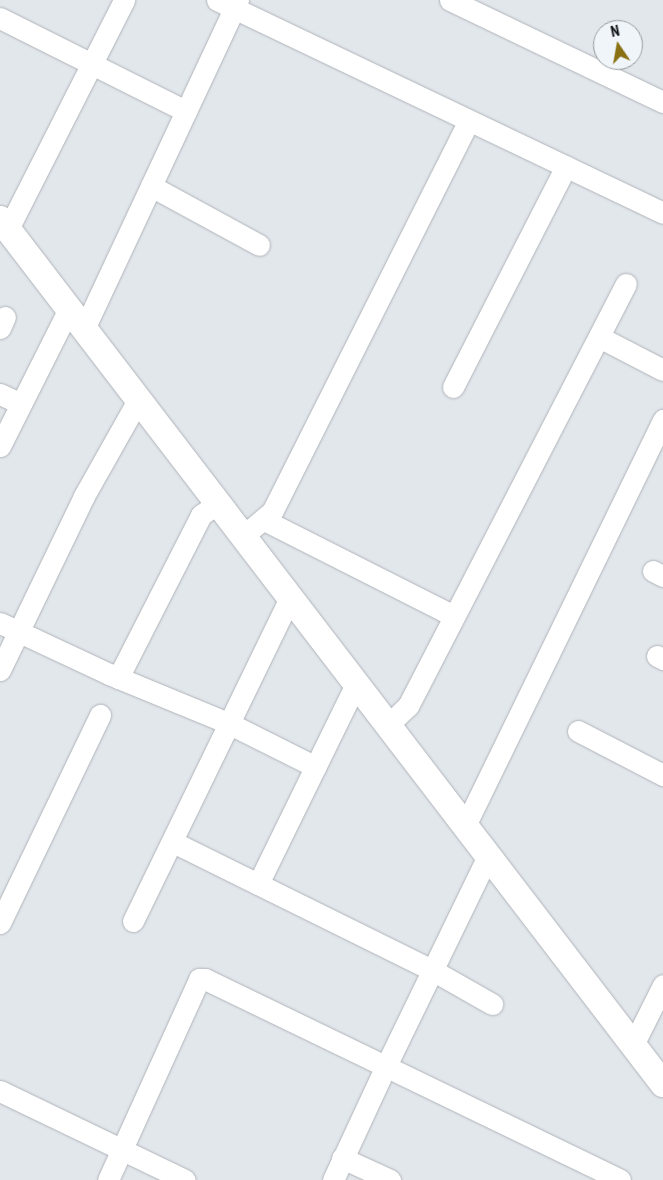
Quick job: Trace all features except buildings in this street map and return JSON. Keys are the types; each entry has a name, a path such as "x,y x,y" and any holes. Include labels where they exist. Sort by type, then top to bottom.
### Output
{"street":[{"path":"124,0 4,224 663,1084"},
{"path":"450,0 663,102"},
{"path":"0,446 21,404 76,319 151,186 186,111 230,3 663,212"},
{"path":"0,18 186,111"},
{"path":"243,536 272,512 469,120"},
{"path":"453,387 566,166"},
{"path":"151,186 259,245"},
{"path":"388,725 408,706 626,284"},
{"path":"599,337 663,370"},
{"path":"0,394 21,404"},
{"path":"0,670 9,627 138,400"},
{"path":"465,826 663,420"},
{"path":"118,678 201,515 218,503"},
{"path":"264,520 454,616"},
{"path":"133,921 173,842 228,722 290,598"},
{"path":"9,627 118,678 228,722 316,767"},
{"path":"258,884 356,684"},
{"path":"0,923 100,715"},
{"path":"578,732 663,775"},
{"path":"173,842 434,971 492,1004"},
{"path":"332,1180 488,856"},
{"path":"108,1180 199,979 205,979 385,1068 620,1180"},
{"path":"633,1045 663,985"},
{"path":"0,1091 185,1180"},
{"path":"342,1158 390,1180"}]}
